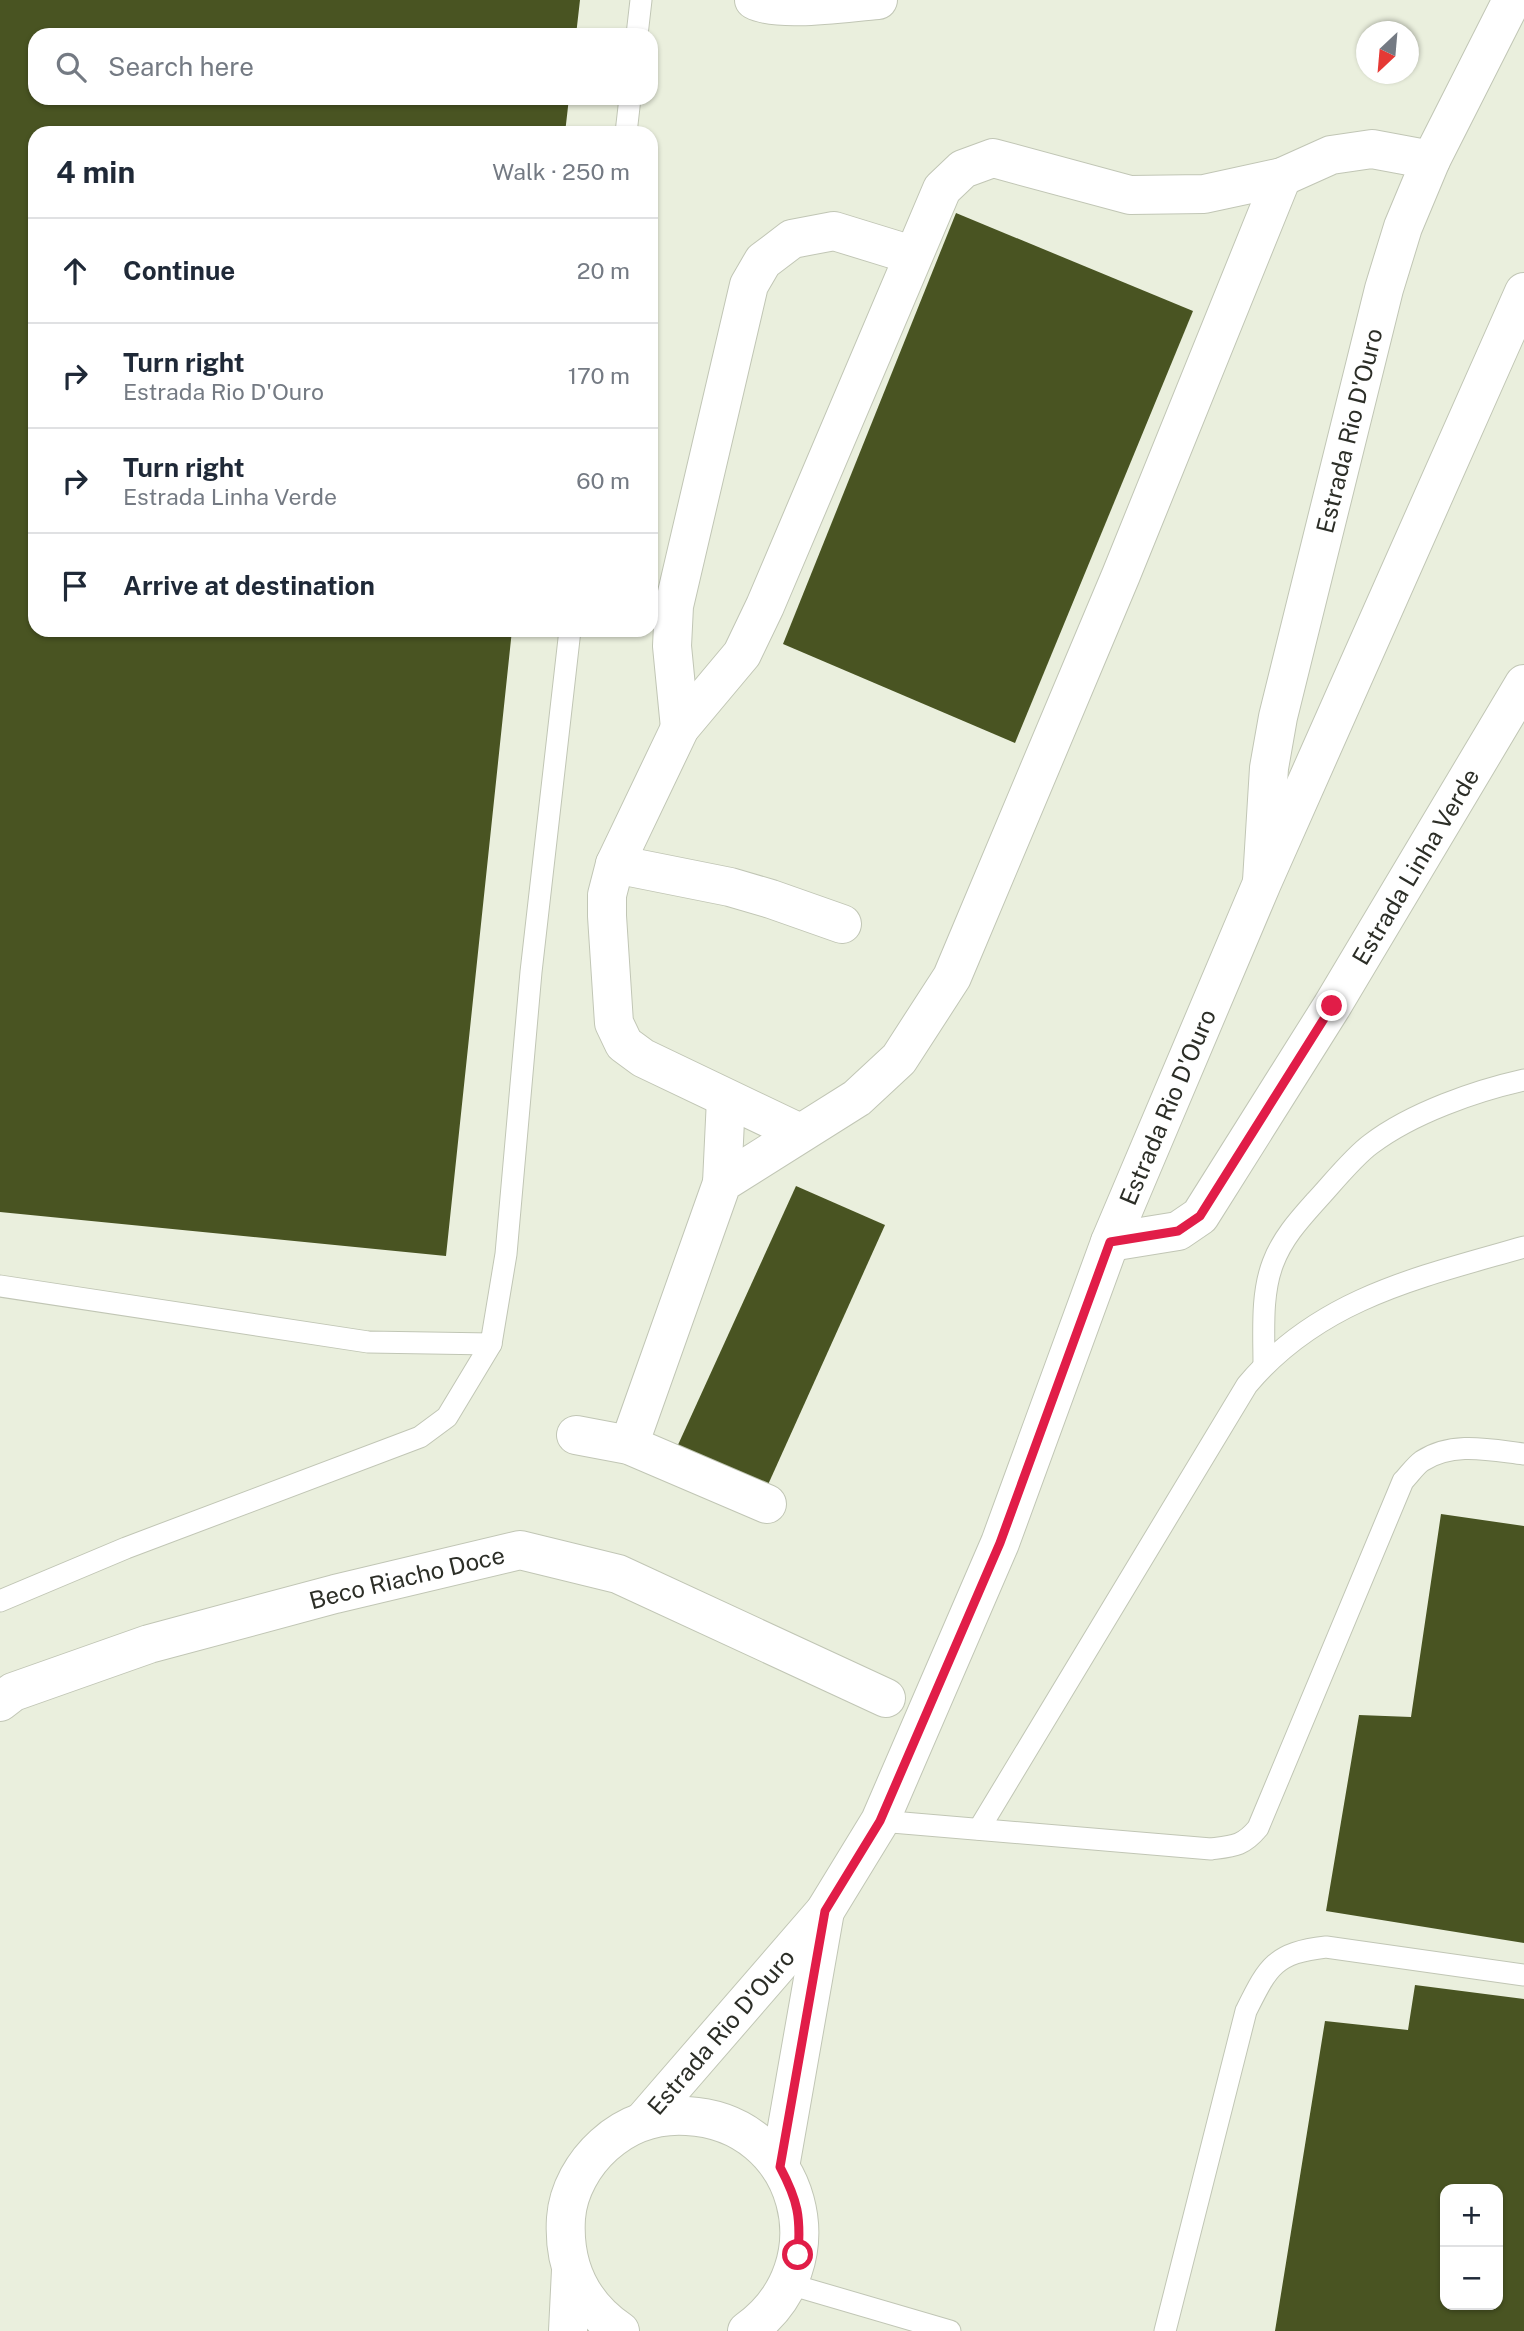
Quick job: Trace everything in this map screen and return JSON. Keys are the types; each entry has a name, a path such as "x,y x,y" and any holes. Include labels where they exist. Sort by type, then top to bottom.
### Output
{"street":[{"path":"754,0 758,3 786,6 878,0"},
{"name":"Estrada Rio D'Ouro","path":"1262,883 1269,768 1278,717 1384,289 1403,227 1431,160 1513,0"},
{"path":"800,1133 643,1058 624,1044 614,1023 607,895 615,864 680,729 741,654 765,606 942,189 963,169 993,158 1130,195 1204,194 1282,177 1331,155 1372,149 1431,160"},
{"path":"722,1183 858,1098 899,1059 952,976 1121,575 1282,177"},
{"path":"680,729 672,646 674,607 749,285 763,261 792,239 834,231 912,255"},
{"name":"Estrada Rio D'Ouro","path":"644,2120 825,1911 880,1821 1000,1543 1110,1242 1262,883 1524,292"},
{"name":"Estrada Linha Verde","path":"1110,1242 1178,1231 1200,1216 1332,1006 1524,684"},
{"path":"615,864 730,887 842,925"},
{"path":"629,1445 722,1183 726,1099"},
{"path":"576,1435 629,1445 767,1504"},
{"name":"Beco Riacho Doce","path":"0,1702 13,1692 149,1644 335,1594 520,1550 618,1574 886,1698"},
{"name":"Estrada Rio D'Ouro","path":"780,2167 825,1911"},
{"path":"568,2331 571,2270 565,2240 566,2210 576,2181 593,2155 616,2134 644,2120 674,2115 705,2117 734,2127 760,2143 780,2167 794,2194 800,2224 798,2255 789,2284 772,2310 747,2331"},
{"path":"571,2270 585,2298 605,2321 620,2331"}],"lane":[{"path":"638,28 641,0"},
{"path":"627,126 629,105"},
{"path":"0,1601 125,1548 420,1437 447,1417 491,1344 506,1254 531,972 569,637"},
{"path":"1264,1365 1265,1305 1272,1265 1287,1233 1322,1194 1370,1144 1406,1124 1487,1088 1524,1080"},
{"path":"979,1829 1247,1385 1264,1365 1306,1331 1354,1302 1401,1282 1524,1247"},
{"path":"0,1286 368,1342 491,1344"},
{"path":"880,1821 1211,1849 1248,1841 1258,1828 1404,1481 1420,1462 1444,1450 1466,1448 1524,1454"},
{"path":"1165,2331 1246,2011 1264,1976 1284,1956 1326,1947 1524,1975"},
{"path":"789,2284 950,2331"}],"building":[{"path":"0,0 580,0 577,28 28,28 28,105 568,105 566,126 28,126 28,637 511,637 446,1256 0,1212"},
{"path":"956,213 1193,311 1015,743 783,644"},
{"path":"796,1186 885,1225 762,1498 672,1458"},
{"path":"1441,1514 1524,1526 1524,1943 1326,1911 1359,1715 1411,1717"},
{"path":"1415,1985 1524,1999 1524,2331 1275,2331 1325,2021 1408,2030"}],"route":[{"path":"798,2255 800,2224 794,2194 780,2167 825,1911 880,1821 1000,1543 1110,1242 1178,1231 1200,1216 1332,1006"}]}
